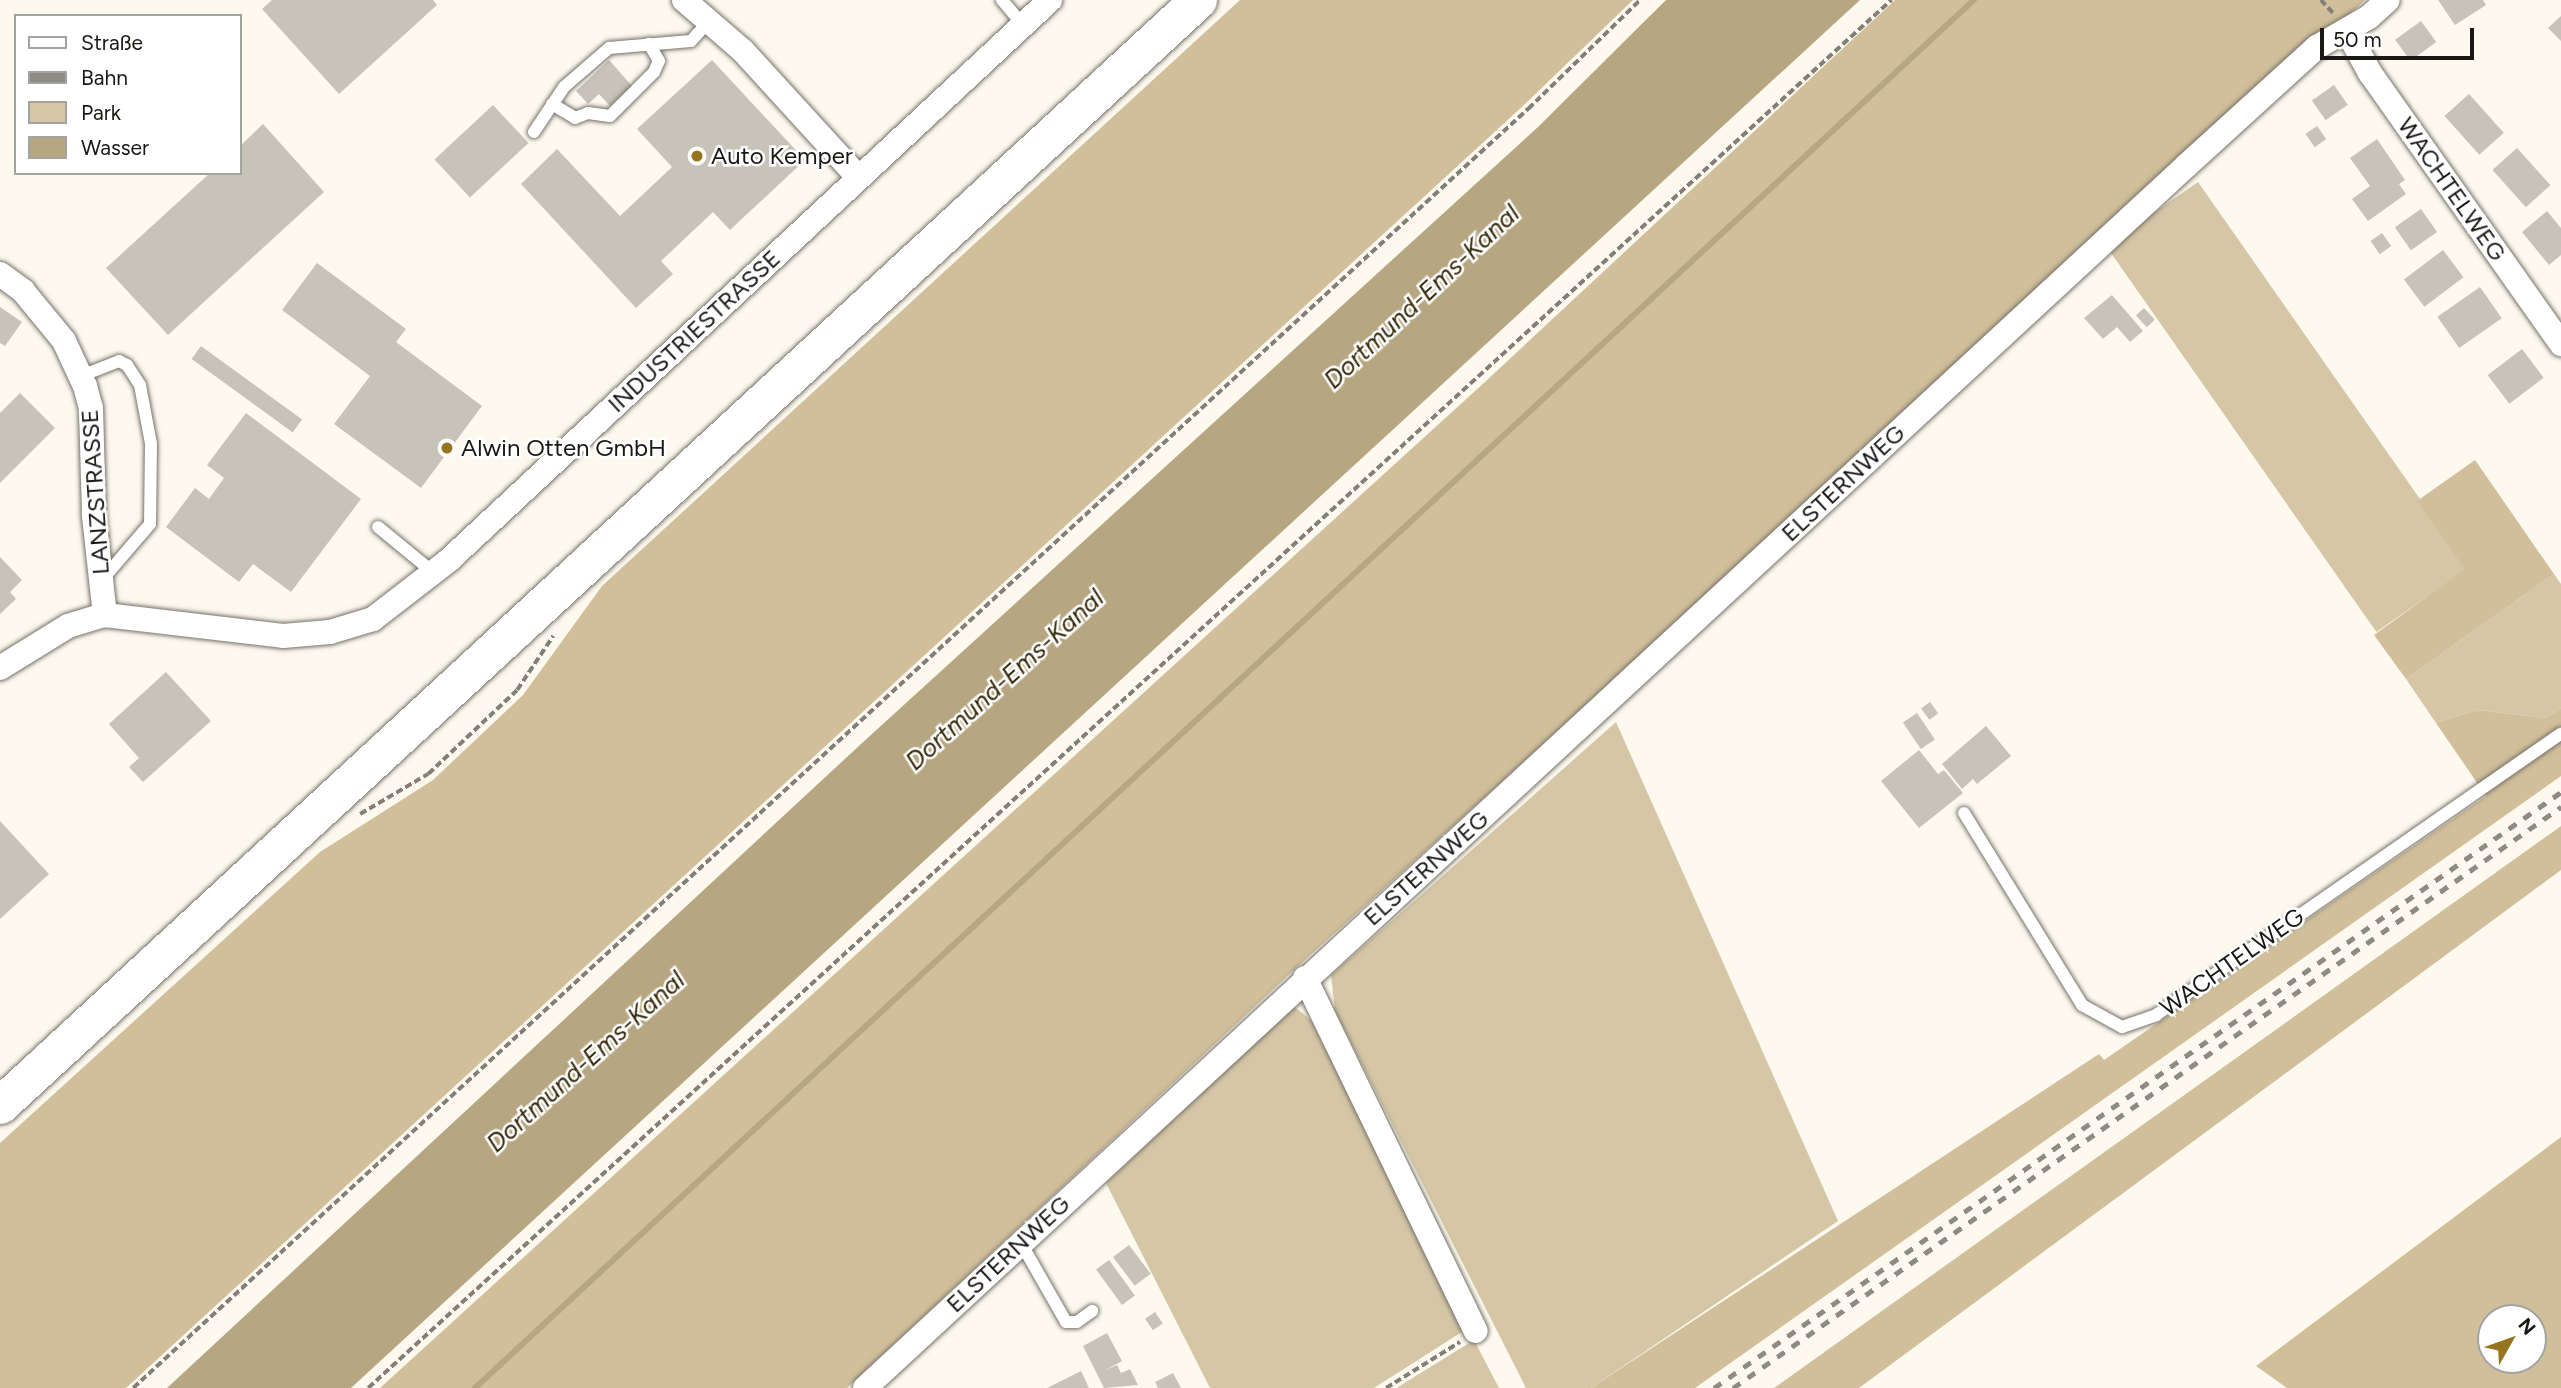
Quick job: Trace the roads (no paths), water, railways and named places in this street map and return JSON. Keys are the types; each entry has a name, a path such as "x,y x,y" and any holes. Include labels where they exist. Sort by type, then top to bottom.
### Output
{"main road":[{"path":"0,1105 1198,0"}],"street":[{"path":"684,0 743,51 859,177"},
{"name":"INDUSTRIESTRASSE","path":"0,668 68,626 105,615 283,636 330,632 373,618 434,573 1050,0"},
{"name":"ELSTERNWEG","path":"865,1388 2196,156 2317,47 2347,31 2388,0"},
{"name":"WACHTELWEG","path":"2347,31 2370,73 2561,344"},
{"name":"LANZSTRASSE","path":"0,275 23,291 64,341 81,376 91,408 94,516 105,615"},
{"path":"1305,978 1476,1331"}],"lane":[{"path":"1002,0 1023,25"},
{"path":"534,132 552,104 609,48 691,41 709,22"},
{"path":"552,104 575,118 588,113 610,116 654,72 659,61 649,44"},
{"path":"81,376 119,361 127,365 140,385 151,444 150,524 101,580"},
{"path":"378,527 434,573"},
{"name":"WACHTELWEG","path":"1964,813 2082,1005 2122,1027 2156,1015 2561,734"},
{"path":"1021,1243 1066,1322 1077,1322 1092,1311"}],"water":[{"name":"Dortmund-Ems-Kanal","path":"1666,0 1860,0 351,1388 167,1388 861,744 1538,127"}],"waterway":[{"path":"475,1388 1974,0"}],"railway":[{"path":"1714,1388 2561,792"},
{"path":"1733,1388 2561,807"}],"place":[{"name":"Auto Kemper","path":"697,156"},
{"name":"Alwin Otten GmbH","path":"447,448"}]}
